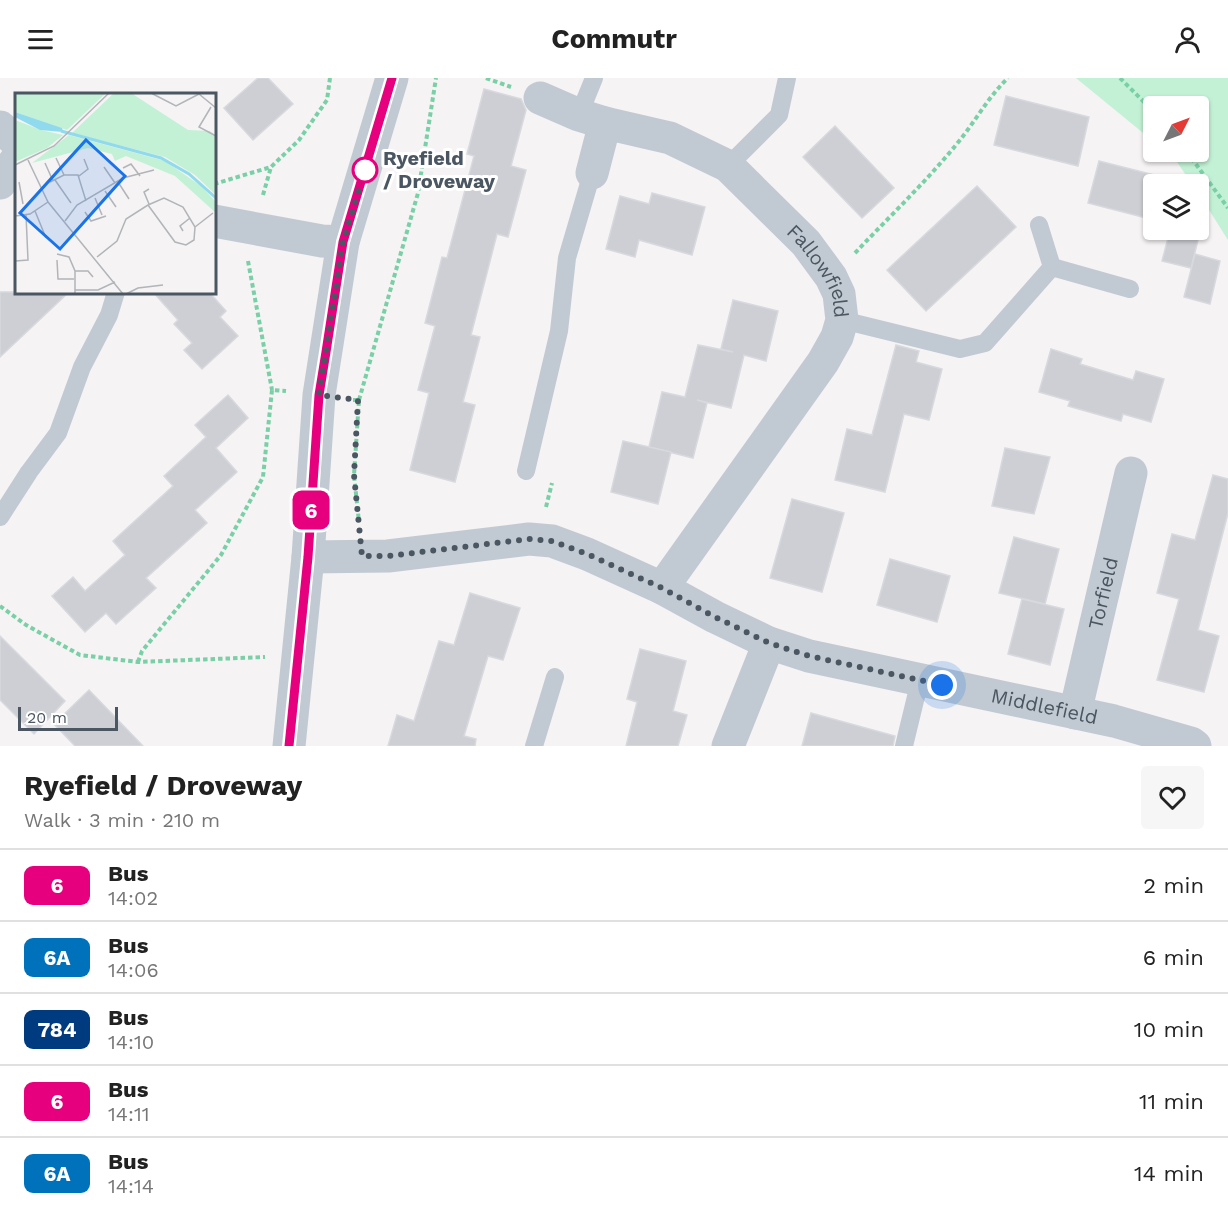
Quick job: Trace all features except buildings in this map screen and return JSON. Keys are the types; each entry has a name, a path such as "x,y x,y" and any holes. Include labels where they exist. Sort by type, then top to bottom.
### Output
{"street":[{"path":"289,746 308,557 319,395 343,242 392,78"},
{"name":"Fallowfield","path":"540,98 592,119 670,138 728,166 806,243 831,277 839,294 842,320 837,337 823,362 662,588"},
{"path":"592,119 592,172"},
{"path":"0,127 15,140"},
{"path":"0,183 15,161"},
{"path":"216,221 322,241 343,242"},
{"name":"Torfield","path":"1075,713 1131,473"},
{"name":"Middlefield","path":"308,557 388,556 529,539 552,541 662,588 769,643 809,656 1075,713 1111,734 1191,743 1195,746"},
{"path":"728,746 769,643"}],"lane":[{"path":"592,119 594,78"},
{"path":"728,166 779,115 786,78"},
{"path":"526,471 560,331 567,258 592,172"},
{"path":"1039,225 1052,267"},
{"path":"1052,267 1130,289"},
{"path":"842,320 960,349 985,343 1052,267"},
{"path":"0,517 58,433 82,367 109,315 115,294"},
{"path":"534,746 555,677"},
{"path":"904,746 920,680"}],"path":[{"path":"216,183 271,167 298,140 327,100 330,78"},
{"path":"362,556 354,475 358,400 418,193 436,78"},
{"path":"831,277 939,164 1008,78"},
{"path":"1120,78 1143,101"},
{"path":"1194,162 1228,208"},
{"path":"138,662 142,651 221,555 263,477 272,390 248,262 271,167"},
{"path":"272,390 358,400"},
{"path":"526,471 552,480 538,539"},
{"path":"0,606 26,625 80,655 138,662 299,655"}],"green space":[{"path":"1076,78 1228,78 1228,240 1209,210 1209,174 1185,174 1177,162 1209,162 1209,96 1143,96 1143,133"}],"bus line":[{"name":"6","path":"289,746 308,557 319,395 343,242 392,78"}],"place":[{"name":"Ryefield / Droveway","path":"365,170"}],"route":[{"path":"365,170 368,160 343,242 319,395 358,400 354,475 362,556 388,556 529,539 552,541 662,588 769,643 809,656 942,685"}]}
